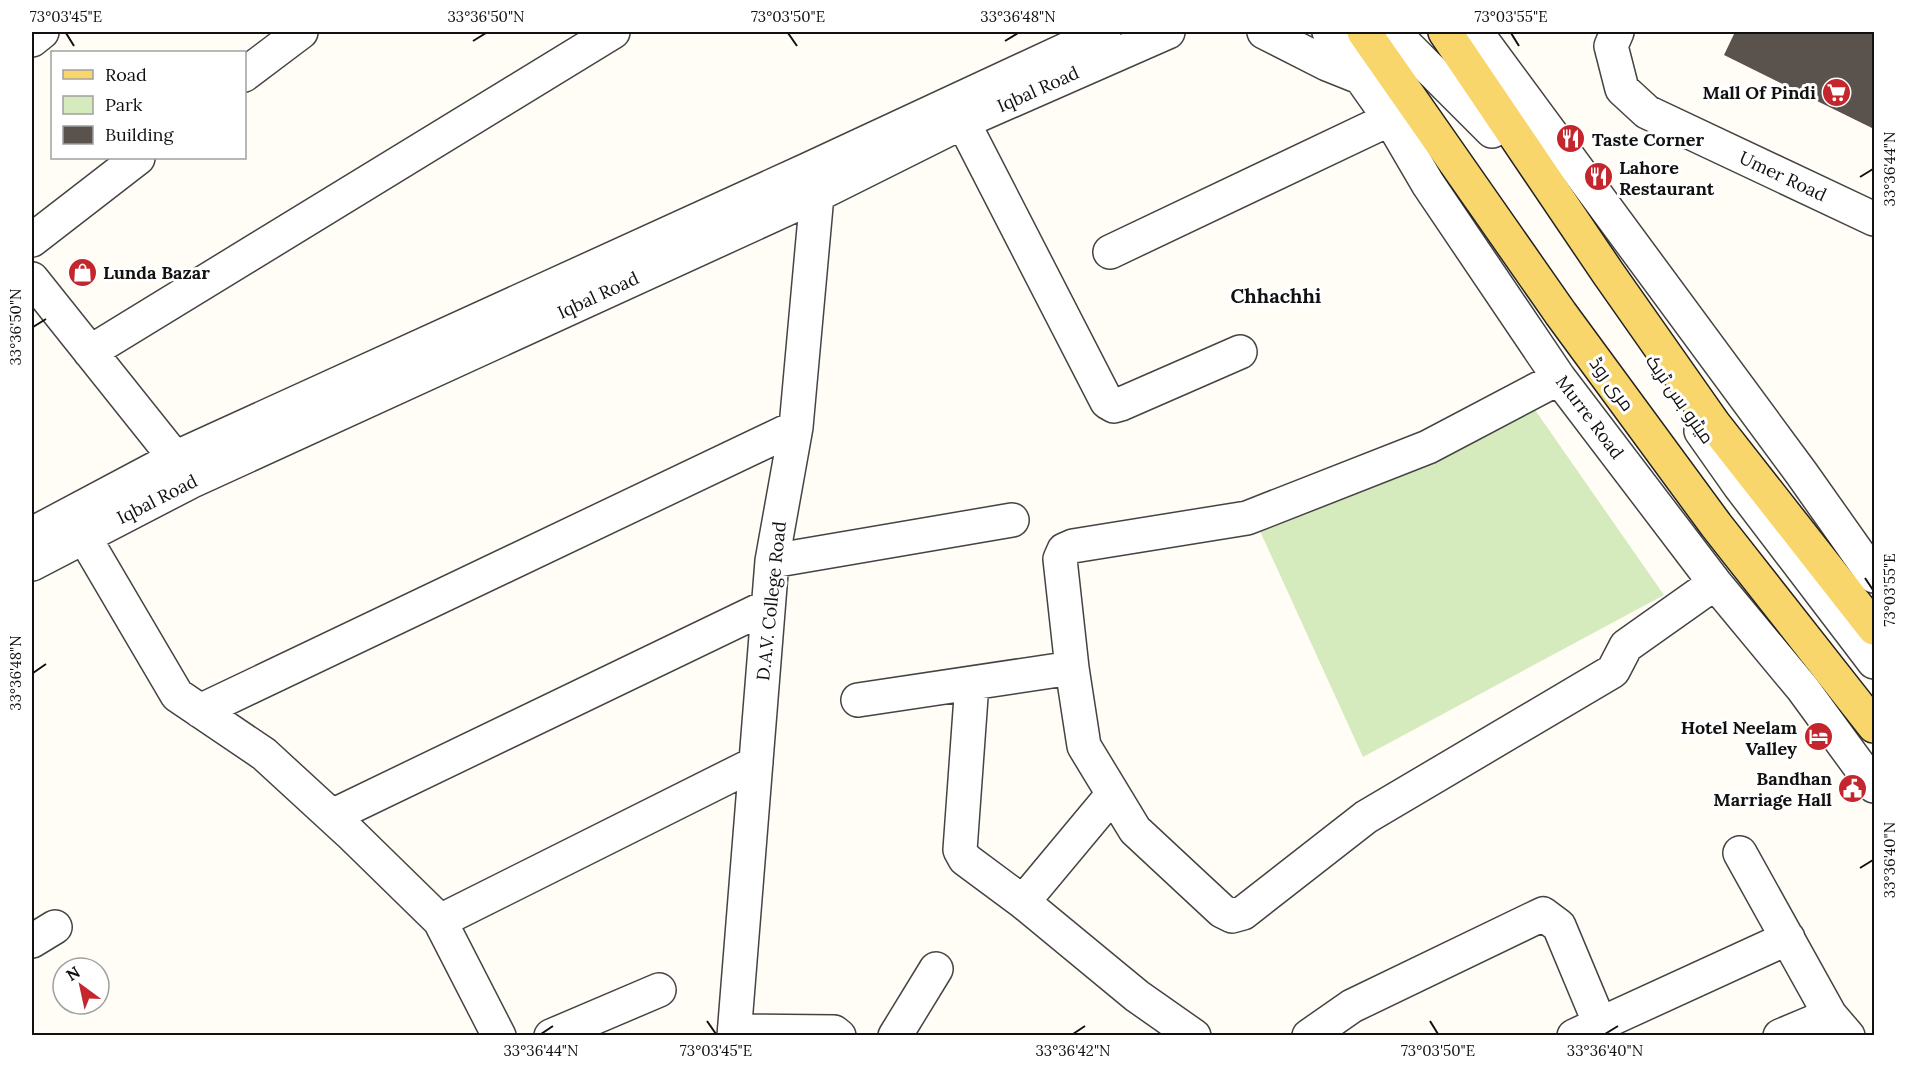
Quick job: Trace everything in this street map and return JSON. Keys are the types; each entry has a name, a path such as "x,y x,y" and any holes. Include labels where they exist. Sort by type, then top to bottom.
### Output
{"main road":[{"name":"مری روڈ","path":"1364,32 1617,391 1716,525 1875,726"},
{"path":"1444,32 1714,424 1875,628"}],"street":[{"path":"32,40 42,32"},
{"path":"246,73 300,32"},
{"path":"90,352 613,32"},
{"name":"Iqbal Road","path":"32,534 77,525 190,482 812,183 1104,32"},
{"name":"Iqbal Road","path":"32,564 77,525 175,458 812,183 963,122 1168,32"},
{"path":"1264,32 1327,64 1362,78"},
{"name":"Murre Road","path":"1329,32 1390,119 1428,184 1559,378 1715,583 1803,689 1875,786"},
{"name":"میٹرو بس ٹریک","path":"1392,32 1492,130"},
{"name":"میٹرو بس ٹریک","path":"1444,32 1492,130 1739,485 1875,663"},
{"path":"1476,32 1875,576"},
{"path":"1487,32 1500,63"},
{"name":"Umer Road","path":"1617,32 1611,46 1622,89 1647,112 1875,219"},
{"path":"1110,252 1390,119"},
{"path":"963,122 1107,402 1114,406 1121,404 1240,352"},
{"path":"32,240 137,159"},
{"name":"D.A.V. College Road","path":"734,1033 772,561 796,427 812,183"},
{"path":"32,279 175,458"},
{"path":"1559,378 1428,447 1247,518 1073,546 1064,550 1060,558 1072,668 1084,746 1135,830 1222,911 1232,916 1243,913 1366,817 1613,671 1626,646 1715,583"},
{"path":"200,711 796,427"},
{"path":"772,561 1012,520"},
{"path":"77,525 177,695 264,754 332,816 440,921 499,1035"},
{"path":"332,816 768,606"},
{"path":"858,700 1072,668"},
{"path":"972,683 960,850 965,859 1023,902 1137,996 1194,1035"},
{"path":"440,921 756,763"},
{"path":"1023,902 1113,794"},
{"path":"1740,853 1839,1025 1780,1035"},
{"path":"1308,1035 1352,1006 1543,914 1559,926 1587,1030 1788,938"},
{"path":"895,1035 936,969"},
{"path":"551,1035 659,990"},
{"path":"734,1033 834,1032 839,1035"}],"green space":[{"path":"1533,407 1664,595 1363,757 1259,529"}],"building":[{"name":"Mall Of Pindi","path":"1735,32 1874,32 1874,129 1724,55"}],"place":[{"name":"Mall Of Pindi","path":"1837,92"},
{"name":"Taste Corner","path":"1571,139"},
{"name":"Lahore Restaurant","path":"1598,177"},
{"name":"Lunda Bazar","path":"82,272"},
{"name":"Hotel Neelam Valley","path":"1818,737"},
{"name":"Bandhan Marriage Hall","path":"1853,788"}],"district":[{"name":"Chhachhi","path":"1276,295"}]}
